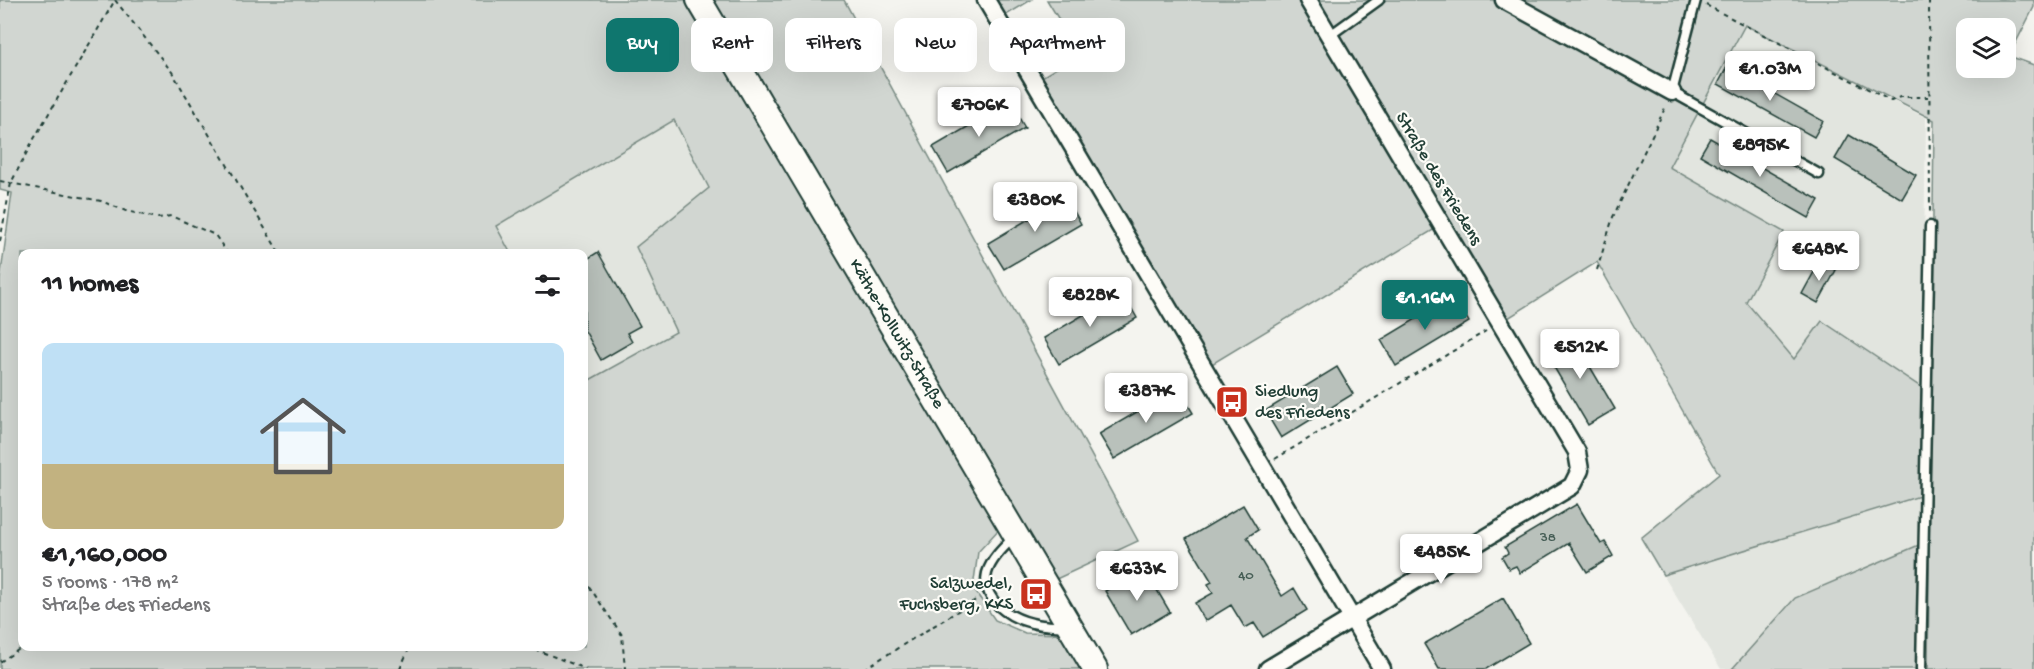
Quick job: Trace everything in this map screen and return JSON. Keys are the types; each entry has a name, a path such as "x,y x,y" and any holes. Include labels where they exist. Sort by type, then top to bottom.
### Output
{"main road":[{"name":"Käthe-Kollwitz-Straße","path":"699,0 1095,669"}],"street":[{"path":"986,0 1382,669"},
{"name":"Straße des Friedens","path":"1308,0 1577,452 1580,470 1572,486 1352,620"},
{"path":"1504,0 1672,92"},
{"path":"1268,669 1352,620"}],"lane":[{"path":"1329,36 1379,0"},
{"path":"1696,0 1672,92 1819,174"},
{"path":"1921,669 1930,226"},
{"path":"1016,536 996,556 987,573 988,592 1004,612 1033,624 1070,627"}],"path":[{"path":"0,241 11,183 115,0 172,72 277,249"},
{"path":"1696,0 1891,101 1900,97 1928,97"},
{"path":"1929,0 1930,226"},
{"path":"1597,270 1613,217 1672,92"},
{"path":"0,181 101,201 126,211 158,218 171,216 215,235 225,249"},
{"path":"1263,467 1500,322"},
{"path":"588,585 622,635 626,669"},
{"path":"864,669 988,592"},
{"path":"0,662 18,650"},
{"path":"400,669 408,651"},
{"path":"539,651 586,669"}],"shaded area":[{"path":"0,0 688,0 699,18 691,18 691,72 731,72 1001,527 978,552 973,588 995,620 1025,633 1065,634 1085,669 0,669 0,280 12,193 0,190"},
{"path":"707,0 844,0 854,18 785,18 785,72 882,72 882,70 1138,541 1052,581 750,72 773,72 773,18 718,18"},
{"path":"993,0 1031,0 1003,17"},
{"path":"1047,0 2034,0 2034,7 2016,42 2016,18 1956,18 1956,78 2016,78 2016,59 2034,65 2034,669 1928,669 1934,120 1745,25 1669,167 1784,232 1746,302 1794,359 1822,321 1922,388 1920,496 1663,575 1641,538 1719,474 1597,262 1505,320 1448,221 1207,367 1040,78 1050,72 1125,72 1125,18 1058,18"},
{"path":"1745,25 1926,118 1922,388 1822,321 1795,359 1745,302 1669,167"},
{"path":"674,119 709,188 636,247 677,332 588,381 588,249 509,249 496,226"},
{"path":"1920,496 1919,545 1796,597 1732,669 1721,669 1663,575"},
{"path":"1919,545 1917,669 1732,669 1795,598"}],"building":[{"path":"1727,67 1823,121 1814,137 1718,84"},
{"path":"1010,102 1025,128 948,173 933,147"},
{"path":"1849,135 1916,175 1902,199 1835,159"},
{"path":"1710,138 1819,200 1809,218 1700,155"},
{"path":"1066,197 1081,224 1004,269 988,243"},
{"path":"598,252 640,326 627,333 632,342 601,360 588,336 588,258"},
{"path":"1820,261 1836,270 1818,303 1802,294"},
{"path":"1122,292 1137,318 1059,364 1044,338"},
{"path":"1454,296 1469,322 1396,366 1381,340"},
{"path":"1572,336 1615,409 1588,425 1545,352"},
{"path":"1337,367 1353,394 1281,438 1265,411"},
{"path":"1178,388 1193,413 1114,459 1099,434"},
{"path":"1577,504 1601,544 1605,542 1613,556 1587,572 1569,543 1520,573 1516,566 1509,569 1502,557 1508,553 1505,547"},
{"path":"1243,505 1258,530 1247,537 1282,596 1294,588 1307,610 1263,637 1254,623 1245,628 1231,605 1205,621 1195,603 1213,593 1208,584 1212,582 1186,539"},
{"path":"1144,568 1170,612 1131,635 1105,591"},
{"path":"1503,598 1529,643 1486,669 1439,669 1424,644"}],"place":[{"name":"Siedlung des Friedens","path":"1232,402"},
{"name":"Salzwedel, Fuchsberg, KKS","path":"1036,594"}]}
